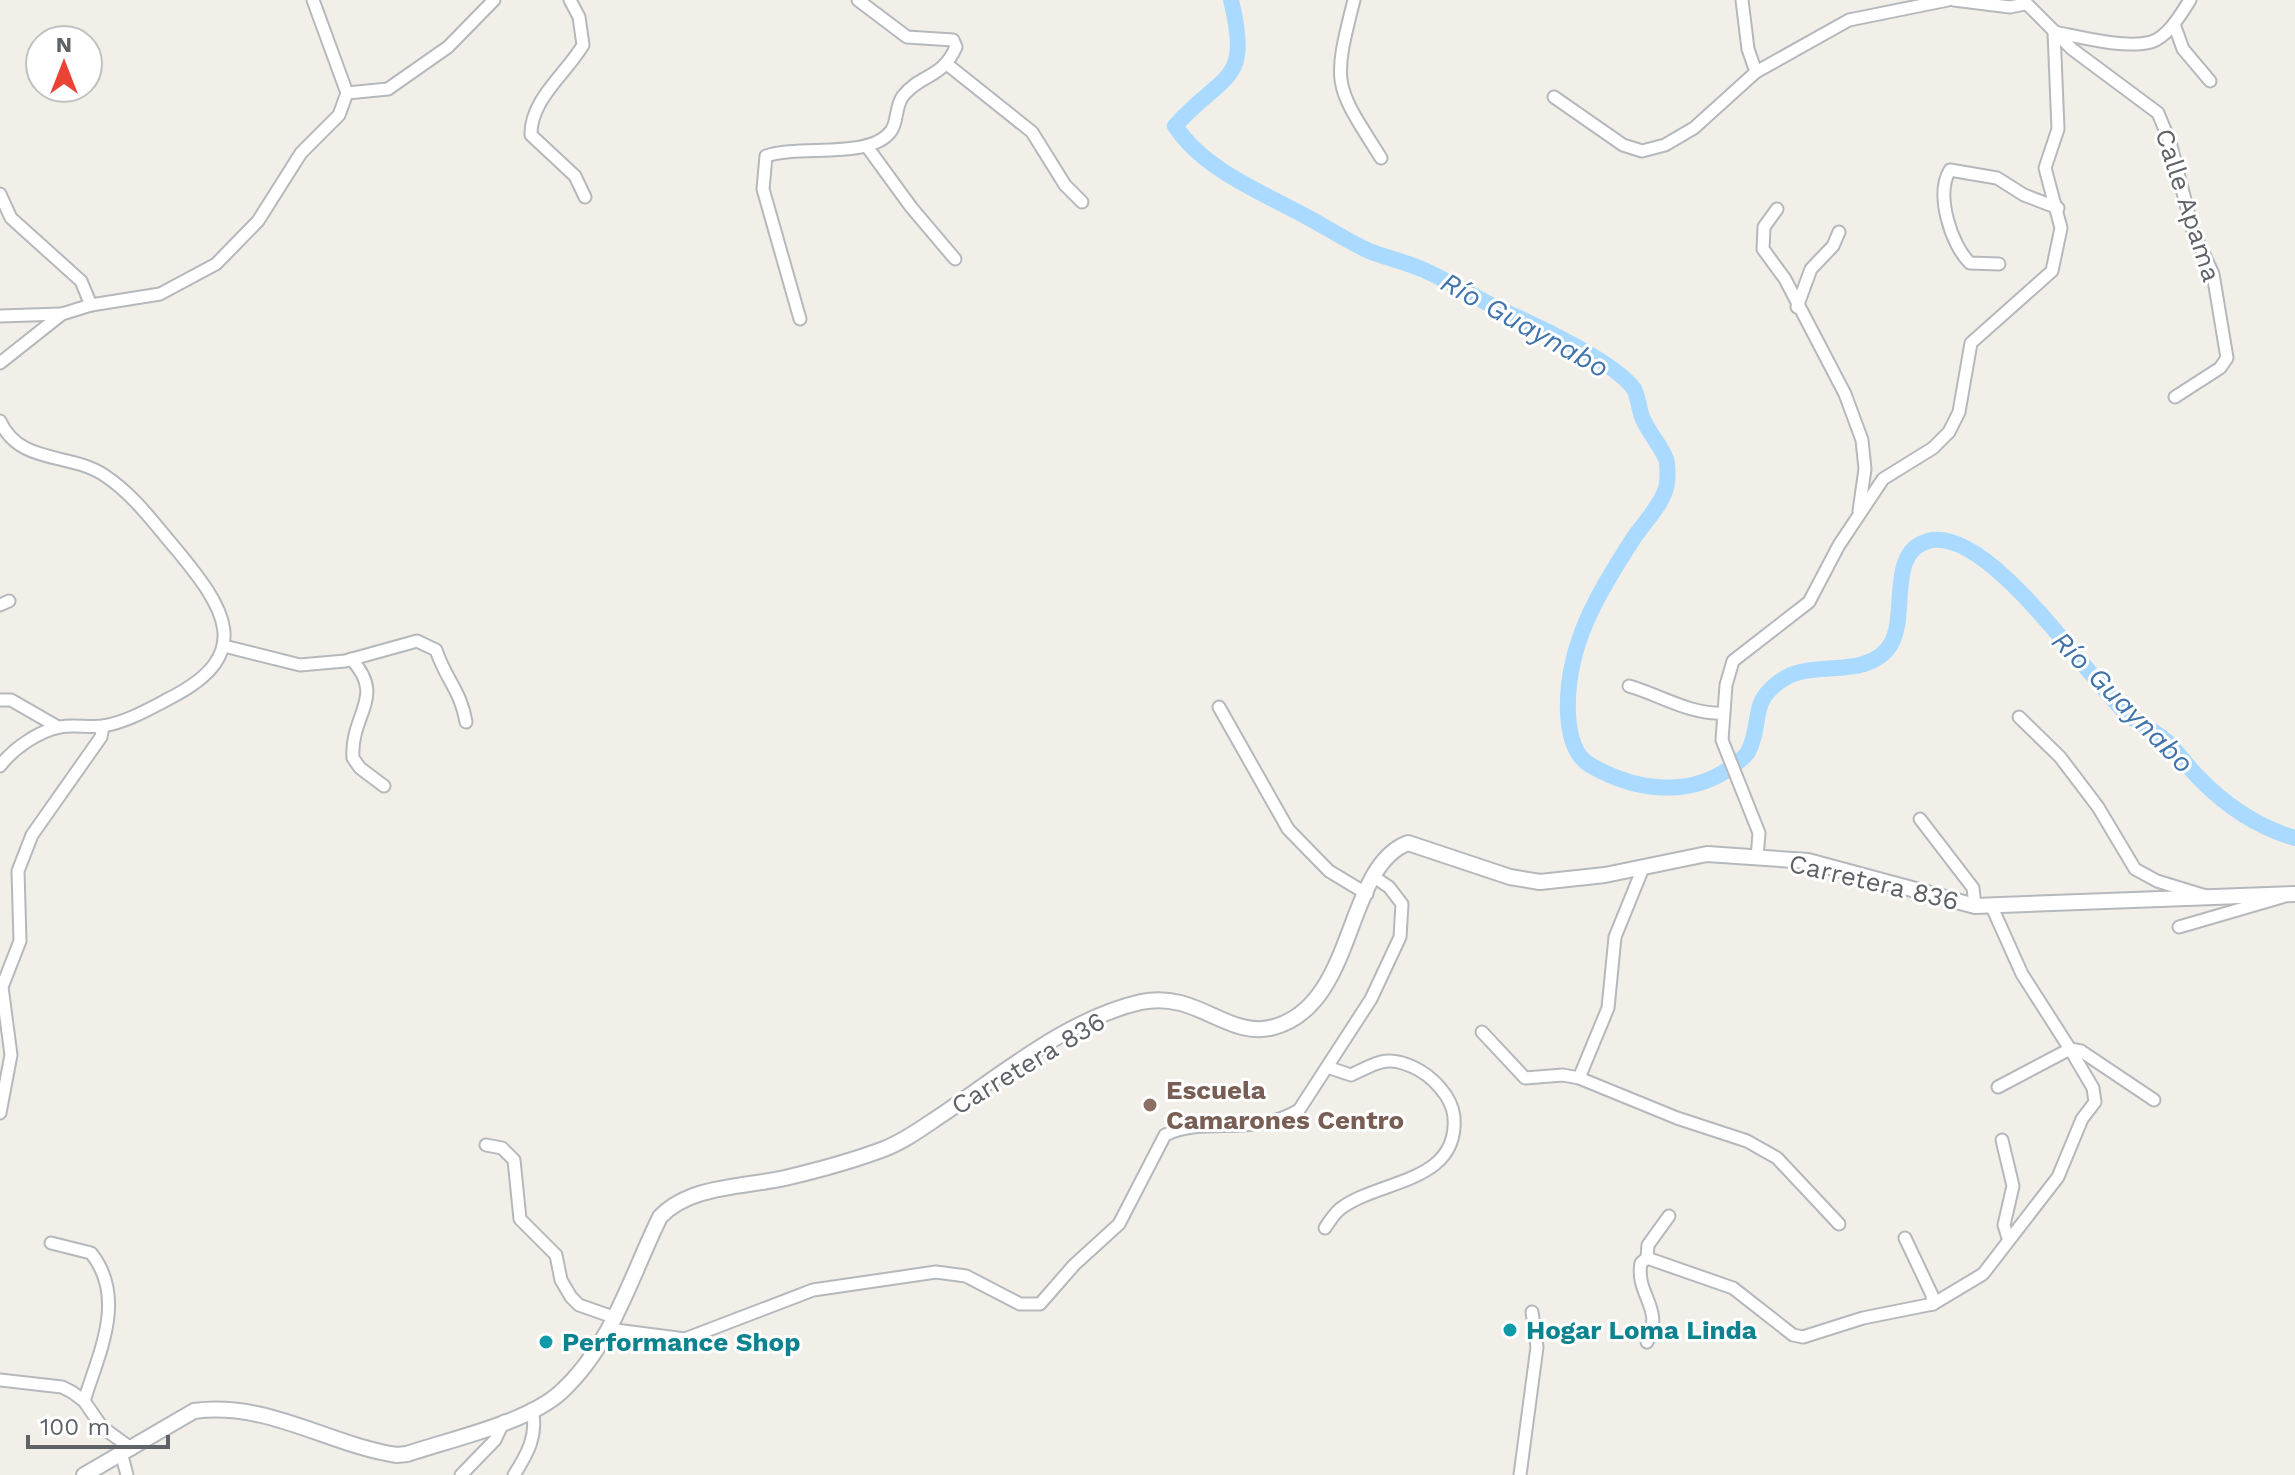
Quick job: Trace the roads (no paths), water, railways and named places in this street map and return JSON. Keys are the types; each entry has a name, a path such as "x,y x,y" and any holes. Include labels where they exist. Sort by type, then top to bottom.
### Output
{"street":[{"path":"0,316 62,314 91,305 160,294 216,264 258,221 301,153 339,115 347,93 313,0"},
{"path":"347,93 388,89 448,47 494,0"},
{"path":"570,0 579,17 583,45 555,86 537,104 531,121 531,135 575,176 585,197"},
{"path":"800,319 763,189 763,162 766,156 787,150 868,148 891,131 903,95 948,65 956,47 953,40 907,37 858,0"},
{"path":"1354,0 1338,77 1343,98 1381,158"},
{"path":"1742,0 1748,49 1756,72"},
{"path":"1554,97 1623,145 1642,151 1665,145 1694,128 1756,72 1849,20 1951,0 2010,7 2024,2"},
{"path":"1757,858 1759,836 1722,740 1723,713 1733,661 1809,602 1883,479 1933,448 1949,432 1959,412 1971,343 2052,271 2061,228 2045,168 2058,129 2054,32 2100,41 2152,42 2174,24 2190,0"},
{"name":"Calle Apama","path":"2024,2 2054,32 2158,113 2170,142 2193,231 2213,274 2227,358 2220,368 2175,397"},
{"path":"2174,24 2183,49 2210,81"},
{"path":"948,65 1032,132 1065,185 1082,202"},
{"path":"868,148 911,207 955,259"},
{"path":"1999,264 1970,263 1957,251 1944,195 1944,180 1950,170 1997,178 2024,195 2058,208"},
{"path":"0,194 11,218 81,281 91,305"},
{"path":"1777,209 1764,227 1763,249 1785,279 1845,394 1862,440 1865,469 1859,515"},
{"path":"1797,307 1811,269 1833,246 1839,232"},
{"path":"0,363 62,314"},
{"path":"0,421 7,437 25,451 101,473 133,497 211,592 221,617 224,646 215,668 188,689 132,717 103,726 58,727 16,749 0,766"},
{"path":"224,646 300,665 351,659 417,641 436,650 444,674 462,697 466,722"},
{"path":"351,659 369,681 369,694 356,727 353,758 384,786"},
{"path":"1629,686 1671,699 1687,708 1723,713"},
{"path":"0,700 11,700 58,727"},
{"path":"1219,707 1288,829 1329,871 1367,894"},
{"path":"2019,717 2060,757 2098,807 2135,869 2157,881 2210,897"},
{"path":"0,1113 11,1055 2,987 20,941 18,871 32,835 101,737 103,726"},
{"path":"1920,819 1973,888 1975,906"},
{"name":"Carretera 836","path":"84,1475 183,1416 211,1409 290,1422 397,1455 532,1409 562,1391 612,1324 660,1217 680,1201 786,1178 888,1147 1035,1052 1086,1024 1139,1002 1180,1000 1255,1030 1291,1021 1307,1011 1324,988 1374,877 1391,854 1408,843 1510,877 1540,882 1643,868 1707,854 1808,861 1975,906 2292,894"},
{"path":"1579,1078 1608,1008 1615,937 1643,868"},
{"path":"486,1145 502,1148 514,1160 520,1219 556,1255 565,1290 579,1305 612,1324 685,1339 813,1290 936,1272 966,1276 1020,1304 1040,1304 1074,1265 1119,1224 1165,1135 1191,1126 1243,1128 1286,1118 1299,1110 1371,999 1400,937 1402,904 1389,887 1374,877"},
{"path":"2179,927 2292,894"},
{"path":"1647,1258 1733,1288 1793,1335 1803,1337 1863,1318 1933,1304 1983,1274 2058,1177 2082,1119 2095,1102 2093,1088 2022,974 1991,905"},
{"path":"1482,1032 1525,1078 1563,1075 1579,1078 1677,1118 1747,1141 1777,1158 1839,1224"},
{"path":"1998,1087 2070,1049 2081,1051 2154,1100"},
{"path":"1325,1228 1338,1210 1430,1170 1445,1158 1454,1122 1453,1107 1443,1093 1424,1072 1399,1060 1379,1059 1351,1075 1327,1067"},
{"path":"2002,1140 2013,1186 2004,1225 2008,1238"},
{"path":"1647,1342 1655,1324 1640,1279 1641,1263 1647,1258 1648,1245 1669,1216"},
{"path":"1905,1238 1932,1295 1933,1304"},
{"path":"51,1243 91,1253 105,1277 110,1297 108,1322 84,1401"},
{"path":"1520,1475 1537,1347 1532,1312"},
{"path":"0,1380 62,1387 84,1401 102,1427 127,1452 127,1475"},
{"path":"514,1475 533,1440 536,1426 532,1409"},
{"path":"461,1475 495,1440 504,1420"}],"waterway":[{"name":"Río Guaynabo","path":"1231,0 1237,28 1235,63 1229,75 1175,126 1202,156 1236,180 1354,244 1424,270 1576,347 1611,368 1634,389 1641,414 1666,459 1667,485 1657,507 1609,577 1578,642 1572,665 1568,714 1573,742 1584,761 1625,781 1663,788 1700,783 1717,776 1748,752 1761,703 1765,695 1785,678 1811,670 1856,666 1881,655 1896,632 1900,586 1907,558 1915,547 1928,541 1952,542 1978,556 2006,578 2126,713 2166,741 2220,797 2255,822 2295,838"}],"place":[{"name":"Escuela Camarones Centro","path":"1150,1105"},
{"name":"Hogar Loma Linda","path":"1510,1330"},
{"name":"Performance Shop","path":"546,1342"}]}
